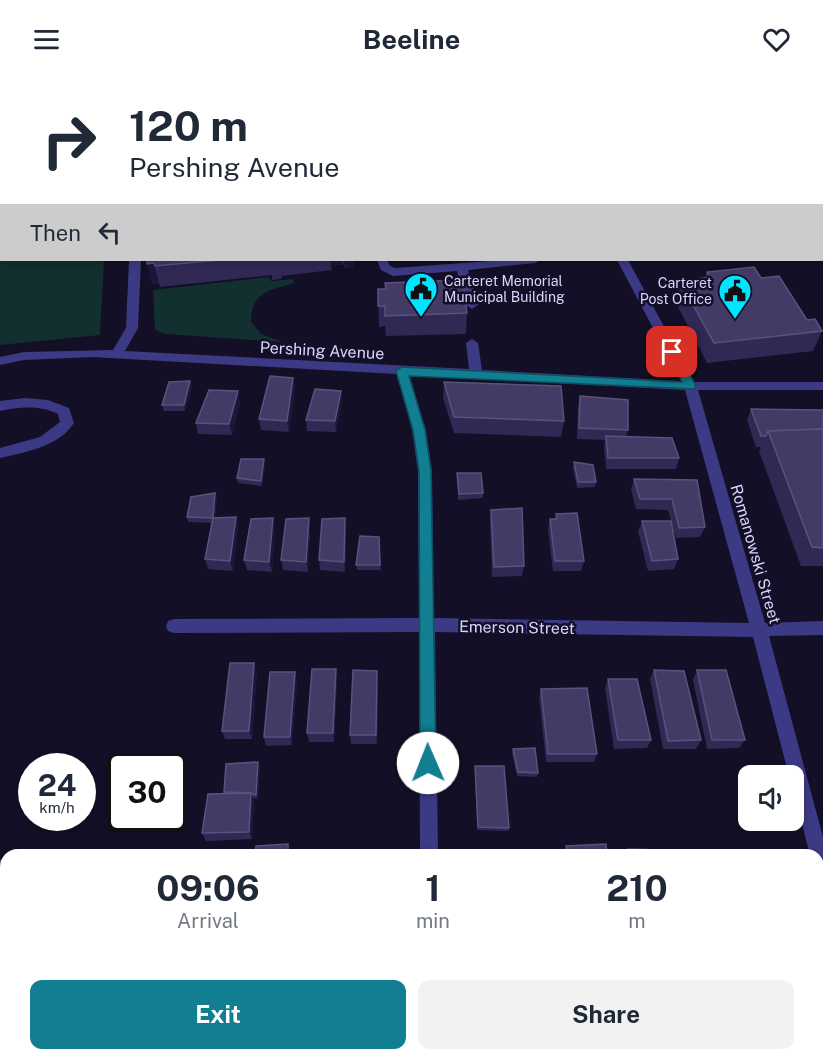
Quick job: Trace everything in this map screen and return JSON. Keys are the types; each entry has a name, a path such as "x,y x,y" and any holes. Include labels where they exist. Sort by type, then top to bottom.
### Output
{"street":[{"path":"116,355 132,328 135,261"},
{"path":"382,261 384,268 393,272 525,261"},
{"name":"Romanowski Street","path":"624,261 690,386 759,630 817,849"},
{"path":"462,267 472,305"},
{"path":"472,343 476,375"},
{"name":"Pershing Avenue","path":"0,361 24,356 92,353 690,386 823,386"},
{"path":"402,371 419,430 425,471 429,849"},
{"path":"0,406 31,402 50,404 64,411 67,423 56,436 36,444 0,453"},
{"name":"Emerson Street","path":"174,626 427,625 759,630 823,628"}],"green space":[{"path":"0,261 104,261 100,335 0,345"},
{"path":"269,277 271,281 294,279 294,283 270,291 258,298 254,304 251,322 261,334 282,342 166,334 155,330 153,290"}],"building":[{"path":"147,261 209,261 155,266 154,263 147,264"},
{"path":"754,267 761,278 779,276 807,320 815,319 822,331 714,343 680,281 710,277 707,272"},
{"path":"463,280 467,313 385,316 385,306 378,306 378,289 386,289 385,283"},
{"path":"270,376 293,378 287,421 259,419"},
{"path":"190,381 184,405 162,405 169,382"},
{"path":"444,382 561,386 564,421 454,417"},
{"path":"315,389 341,391 335,421 306,420"},
{"path":"209,390 238,391 229,424 196,423"},
{"path":"580,396 628,400 628,430 579,428"},
{"path":"751,409 823,410 823,429 768,431 766,436 761,436"},
{"path":"823,429 823,548 812,547 768,431"},
{"path":"606,436 672,438 679,458 608,458"},
{"path":"241,459 264,459 261,481 237,478"},
{"path":"574,462 593,465 596,482 578,482"},
{"path":"457,473 481,473 483,493 459,494"},
{"path":"634,479 697,480 705,527 679,528 672,499 640,499"},
{"path":"215,493 213,518 187,517 191,497"},
{"path":"522,508 524,566 494,567 491,510"},
{"path":"577,513 584,561 555,561 550,519 557,519 556,514"},
{"path":"236,517 230,561 205,559 213,518"},
{"path":"273,518 269,562 244,560 251,519"},
{"path":"309,518 306,562 281,560 286,519"},
{"path":"345,518 344,562 319,560 322,519"},
{"path":"642,521 671,521 678,559 652,561"},
{"path":"360,536 379,537 380,565 356,565"},
{"path":"230,663 254,663 249,731 222,731"},
{"path":"312,669 336,669 333,733 307,733"},
{"path":"353,670 377,671 376,735 350,735"},
{"path":"654,670 684,671 701,740 668,741"},
{"path":"697,670 726,670 745,740 712,740"},
{"path":"270,672 295,672 290,737 264,737"},
{"path":"608,679 637,679 651,740 618,740"},
{"path":"587,688 597,754 548,754 541,689"},
{"path":"535,748 538,773 518,772 513,749"},
{"path":"258,762 256,795 224,792 226,764"},
{"path":"475,766 504,766 509,828 478,827"},
{"path":"251,793 249,832 202,833 208,794"},
{"path":"288,844 288,849 256,849 256,846"},
{"path":"606,844 606,849 567,849 566,846"}],"place":[{"name":"Carteret Memorial Municipal Building","path":"421,318"},
{"name":"Carteret Post Office","path":"735,320"}],"route":[{"path":"428,763 425,471 419,430 402,371 690,386 672,352"}]}
